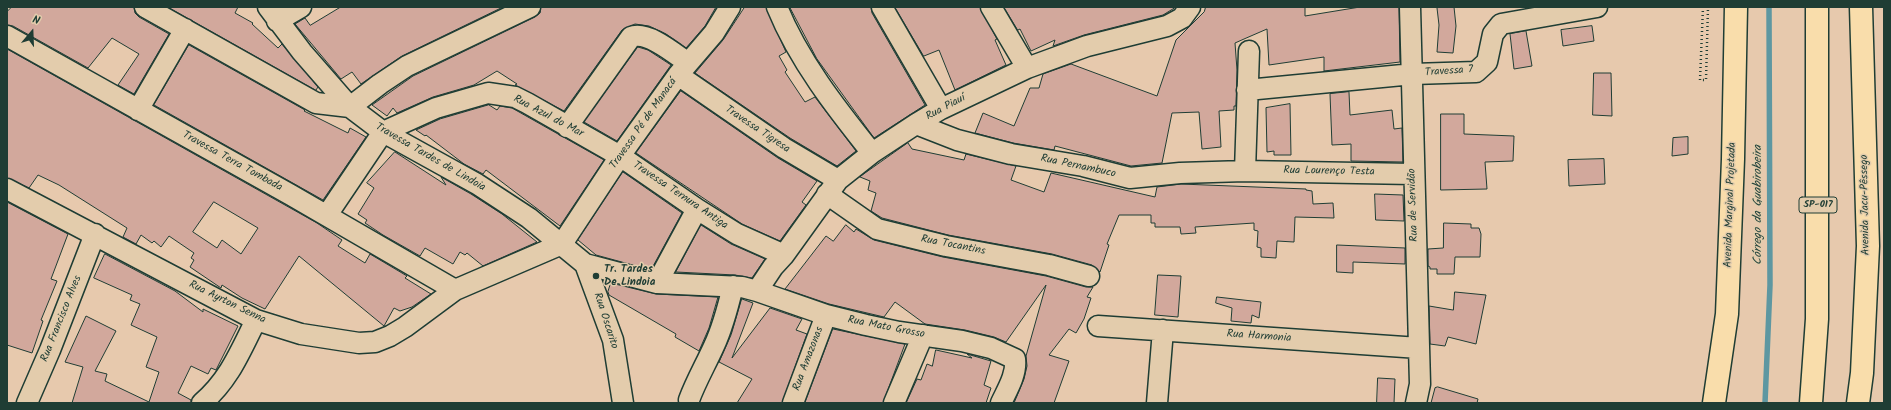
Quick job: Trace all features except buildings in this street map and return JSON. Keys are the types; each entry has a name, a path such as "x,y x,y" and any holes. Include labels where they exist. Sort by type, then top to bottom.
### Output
{"main road":[{"name":"Avenida Marginal Projetada","path":"1714,403 1727,314 1733,159 1736,7"},
{"name":"SP-017","path":"1811,403 1818,320 1817,7"},
{"name":"Avenida Jacu-Pêssego","path":"1858,403 1862,373 1868,246 1861,7"}],"street":[{"path":"146,7 316,103 350,107 407,66 530,7"},
{"path":"272,14 301,7"},
{"name":"Travessa Pé de Manacá","path":"562,244 620,156 683,69 714,33 730,7"},
{"path":"778,7 786,25 829,100 872,153"},
{"path":"882,7 941,109"},
{"path":"991,7 1027,68"},
{"name":"Rua Piauí","path":"757,291 832,187 872,153 916,124 941,109 1027,68 1087,46 1167,26 1182,18 1190,7"},
{"name":"Rua de Servidão","path":"1410,7 1413,74 1413,174 1420,384 1416,403"},
{"name":"Travessa 7","path":"1247,90 1413,74 1476,72 1487,62 1493,34 1501,24 1597,7"},
{"name":"Travessa Tardes de Lindoia","path":"272,14 350,107 383,132 477,184 529,218 585,264"},
{"path":"138,110 185,29"},
{"name":"Travessa Tigresa","path":"567,127 631,37 637,34 646,36 683,69 832,187"},
{"name":"Travessa Terra Tombada","path":"7,36 327,215 455,290"},
{"path":"1245,171 1249,51"},
{"name":"Rua Azul do Mar","path":"383,132 436,108 488,93 515,97 620,156"},
{"name":"Rua Pernambuco","path":"916,124 957,140 1010,154 1083,166 1130,178 1180,172 1245,171"},
{"path":"327,215 383,132"},
{"name":"Travessa Ternura Antiga","path":"620,156 697,210 737,234 784,255"},
{"name":"Rua Lourenço Testa","path":"1245,171 1413,174"},
{"name":"Rua Tocantins","path":"832,187 877,229 946,246 1048,265 1090,276"},
{"name":"Rua Ayrton Senna","path":"7,189 96,234 256,320 300,334 359,343 375,342 404,328 455,290 562,244"},
{"path":"658,283 697,210"},
{"name":"Rua Francisco Alves","path":"27,403 50,350 96,234"},
{"name":"Rua Mato Grosso","path":"585,264 658,283 732,286 757,291 826,315 866,325 923,336 962,341 991,348 1015,359 1014,370 1000,403"},
{"name":"Rua Oscarito","path":"585,264 613,340 623,403"},
{"path":"689,400 726,316 732,286"},
{"name":"Rua Amazonas","path":"793,403 826,315"},
{"path":"202,403 216,390 230,372 256,320"},
{"name":"Rua Harmonia","path":"1098,326 1419,348"},
{"path":"1157,403 1163,330"},
{"path":"894,403 923,336"}],"path":[{"path":"1703,7 1700,80 1706,80 1708,7"}],"waterway":[{"name":"Córrego da Guabirobeira","path":"1765,403 1770,285 1769,7"}],"place":[{"name":"Tr. Tardes De Lindoia","path":"596,276"}]}
